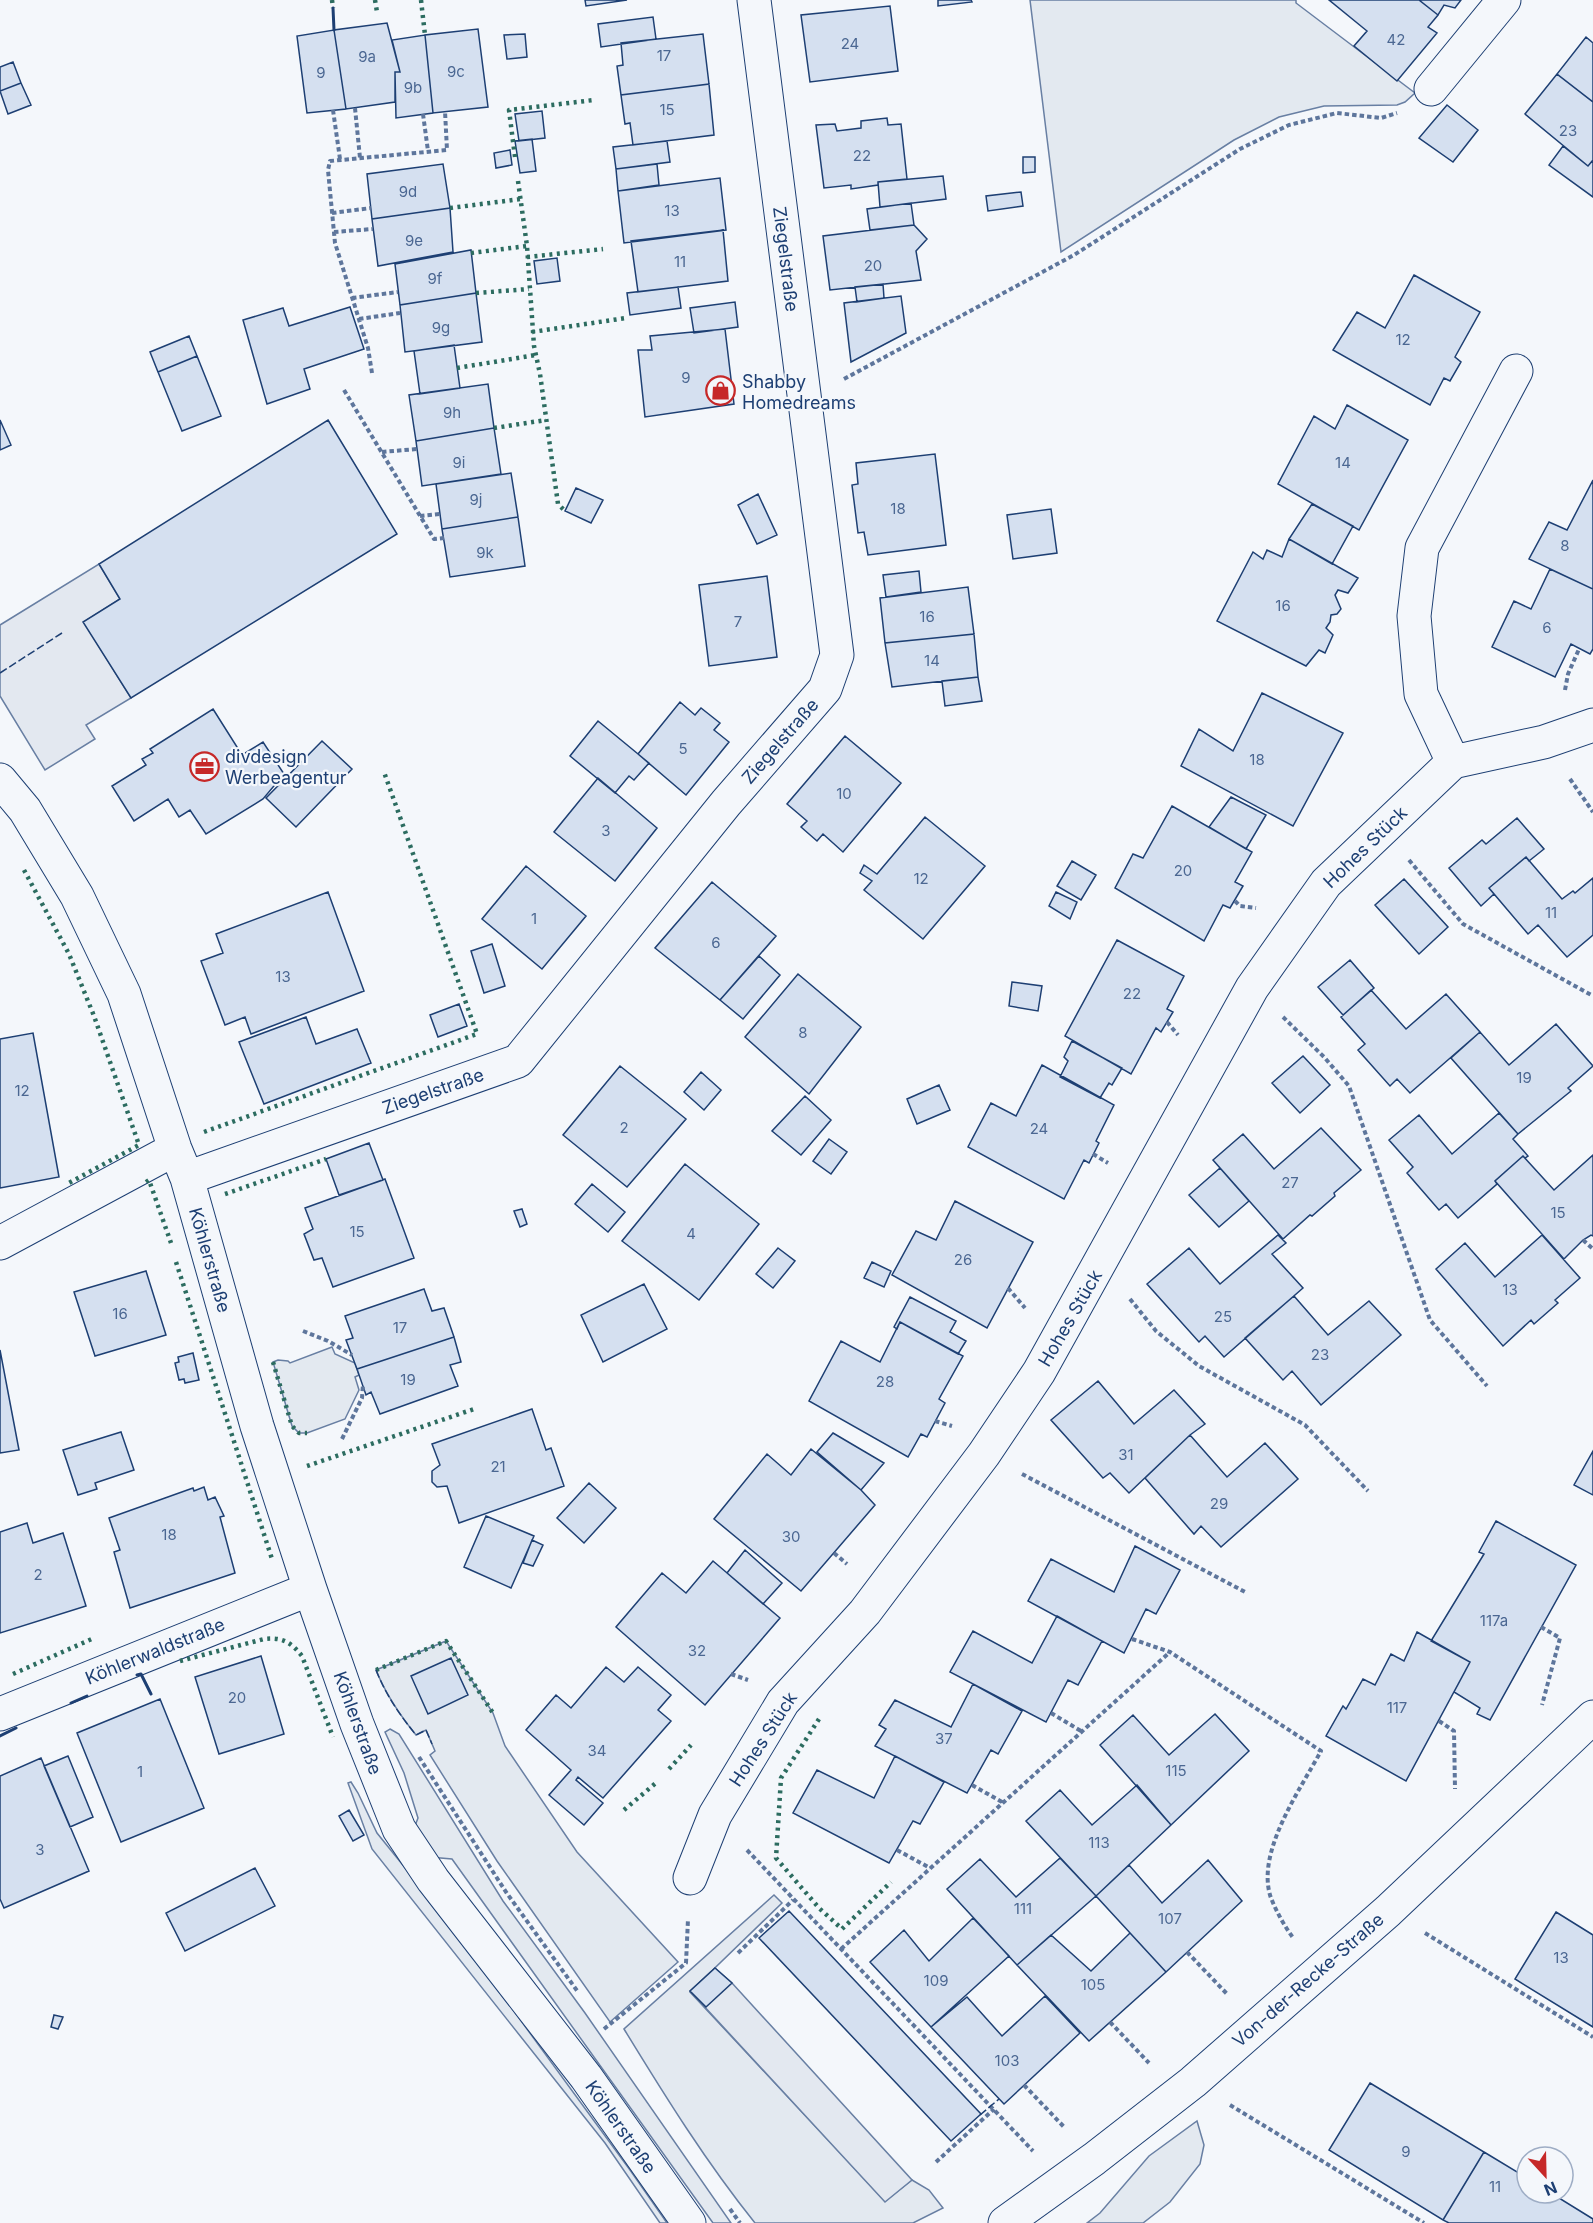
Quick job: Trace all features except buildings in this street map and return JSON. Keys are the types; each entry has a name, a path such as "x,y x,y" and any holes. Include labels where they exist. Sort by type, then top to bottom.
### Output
{"street":[{"name":"Ziegelstraße","path":"181,1163 518,1061 726,803 825,689 837,655 754,0"},
{"path":"1431,89 1504,0"},
{"path":"1516,371 1422,548 1414,616 1421,694 1453,762 1544,742 1593,724"},
{"name":"Hohes Stück","path":"690,1878 715,1815 783,1702 865,1612 984,1454 1039,1372 1252,988 1326,883 1453,762"},
{"name":"Köhlerstraße","path":"0,780 26,810 77,896 124,993 181,1163 257,1426 310,1589 357,1724 399,1829 411,1850 586,2077 689,2223"},
{"path":"0,1243 181,1163"},
{"name":"Köhlerwaldstraße","path":"0,1714 310,1589"},
{"name":"Von-der-Recke-Straße","path":"1005,2223 1185,2088 1388,1911 1593,1717"}],"path":[{"path":"804,400 1074,255 1250,144 1289,125 1337,113 1381,118 1406,110 1431,89"},
{"path":"355,108 360,158"},
{"path":"333,110 340,159"},
{"path":"372,373 368,348 334,243 328,170 330,161 447,150 445,111"},
{"path":"423,114 428,151"},
{"path":"332,213 370,208"},
{"path":"334,232 374,229"},
{"path":"352,298 398,292"},
{"path":"359,319 400,313"},
{"path":"344,390 434,539 444,538"},
{"path":"381,452 417,449"},
{"path":"420,516 440,514"},
{"path":"1384,830 1463,924 1593,996"},
{"path":"1252,988 1324,1057 1349,1086 1430,1320 1487,1386"},
{"path":"1583,1240 1593,1249"},
{"path":"1101,1263 1156,1330 1199,1366 1305,1425 1368,1491"},
{"path":"303,1331 328,1341 352,1355"},
{"path":"342,1439 363,1398 363,1384"},
{"path":"984,1454 1247,1593"},
{"path":"1541,1627 1560,1638 1539,1718 1568,1740"},
{"path":"1132,1639 1170,1652 1321,1751 1275,1840 1268,1874 1271,1896 1284,1925 1316,1972"},
{"path":"841,1949 1170,1652"},
{"path":"1051,1713 1081,1731"},
{"path":"1438,1721 1454,1731 1453,1788 1484,1821"},
{"path":"415,1751 506,1892 578,1993"},
{"path":"972,1785 1003,1803"},
{"path":"715,1815 1062,2182"},
{"path":"897,1850 930,1868"},
{"path":"604,2030 686,1963 690,1878"},
{"path":"738,1953 793,1900"},
{"path":"1388,1911 1593,2037"},
{"path":"1186,1952 1257,2025"},
{"path":"598,2020 610,2038"},
{"path":"1110,2022 1185,2088 1424,2223"},
{"path":"1024,2085 1094,2158"},
{"path":"936,2162 994,2109"},
{"path":"727,2204 740,2223"}],"shaded area":[{"path":"1030,0 1296,0 1296,3 1415,93 1405,102 1397,105 1324,106 1279,117 1234,140 1061,252"},
{"path":"99,564 120,599 84,622 131,698 86,725 95,739 45,770 0,696 0,625"},
{"path":"332,1347 335,1354 355,1363 359,1375 355,1377 359,1390 345,1419 307,1433 299,1433 292,1426 273,1362 278,1360 290,1363"},
{"path":"446,1641 493,1713 505,1746 577,1852 678,1962 610,2022 497,1861 430,1755 435,1751 426,1730 416,1735 393,1704 376,1670"},
{"path":"390,1729 399,1734 503,1901 585,2013 731,2223 713,2223 452,1859 429,1857 413,1831 418,1818 404,1773 385,1732"},
{"path":"351,1782 377,1833 448,1921 667,2223 660,2223 605,2143 372,1849 348,1783"},
{"path":"774,1895 782,1903 690,1992 885,2201 912,2180 929,2190 943,2208 913,2223 755,2223 703,2152 624,2029"},
{"path":"715,1968 732,1983 912,2180 885,2202 690,1991"},
{"path":"1197,2121 1204,2145 1200,2164 1170,2202 1143,2223 1087,2223 1100,2213 1149,2156"}],"hedge":[{"path":"332,0 333,8"},
{"path":"375,0 377,12"},
{"path":"421,0 425,35"},
{"path":"515,157 509,110 594,100"},
{"path":"518,181 527,246 534,346 558,504 565,511"},
{"path":"450,208 521,199"},
{"path":"471,253 527,246"},
{"path":"527,257 603,249"},
{"path":"476,293 529,289"},
{"path":"532,332 626,318"},
{"path":"457,368 536,355"},
{"path":"494,428 546,420"},
{"path":"204,1132 477,1034 384,772"},
{"path":"24,870 69,954 94,1016 139,1145 67,1184"},
{"path":"225,1194 326,1159"},
{"path":"146,1182 149,1180 171,1243"},
{"path":"176,1262 272,1559"},
{"path":"273,1362 292,1426 299,1433 307,1433"},
{"path":"307,1466 477,1408"},
{"path":"13,1674 94,1638"},
{"path":"180,1661 264,1639 286,1642 302,1656 333,1737"},
{"path":"376,1670 446,1641 493,1713"},
{"path":"819,1719 781,1778 776,1858 819,1908 842,1929 891,1882"},
{"path":"669,1769 691,1745"},
{"path":"624,1810 657,1782"}],"fence":[{"path":"0,673 62,633"},
{"path":"376,1670 389,1696 416,1735 426,1730 432,1744"},
{"path":"980,2115 999,2099"}],"wall":[{"path":"333,8 334,30"},
{"path":"137,1675 141,1674 151,1694"},
{"path":"71,1703 87,1696"},
{"path":"0,1736 16,1728"}],"place":[{"name":"Shabby Homedreams","path":"721,391"},
{"name":"divdesign Werbeagentur","path":"204,766"}]}
